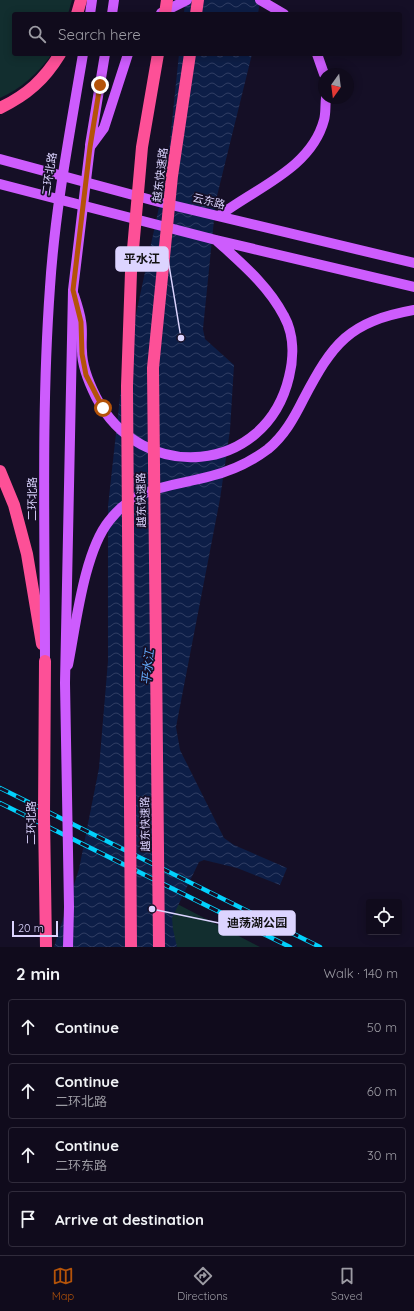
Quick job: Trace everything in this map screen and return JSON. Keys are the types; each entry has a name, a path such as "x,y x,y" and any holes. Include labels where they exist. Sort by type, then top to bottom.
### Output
{"highway":[{"path":"78,12 81,0"},
{"path":"165,12 167,0"},
{"path":"196,12 198,0"},
{"path":"0,108 21,98 49,72 59,56"},
{"name":"越东快速路","path":"132,947 127,379 131,272 142,147 158,56"},
{"name":"越东快速路","path":"159,947 153,368 172,176 190,56"},
{"path":"0,471 14,505 27,554 45,661"},
{"name":"二环北路","path":"45,661 44,816 46,947"}],"main road":[{"path":"112,12 114,0"},
{"path":"163,12 187,0"},
{"path":"260,0 281,12"},
{"name":"二环北路","path":"45,661 45,409 50,288 58,199 83,56"},
{"path":"68,947 65,683 73,290 90,147 105,56"},
{"path":"90,147 104,128 127,56"},
{"path":"318,56 322,68"},
{"path":"218,216 235,203 282,175 301,159 315,140 324,120 325,104"},
{"name":"云东路","path":"0,159 159,202 414,264"},
{"path":"0,184 216,240 414,286"},
{"path":"73,290 81,322 82,354 86,375 96,398 109,417 124,433 141,445 155,451 185,457 211,457 240,445 260,432 274,414 285,394 292,365 292,339 285,317 268,289 216,240"},
{"path":"65,683 84,582 97,543 108,521 125,503 145,492 212,476 238,467 268,448 291,424 309,388 329,354 350,332 386,315 414,310"}],"green space":[{"path":"0,0 72,0 69,12 12,12 12,56 50,56 29,80 0,98"},
{"path":"116,872 260,947 116,947"}],"water":[{"path":"185,0 260,0 258,12 184,12"},
{"path":"179,56 252,56 216,200 203,329 205,339 234,365 230,430 220,499 176,727 180,750 224,838 234,845 287,868 280,885 237,868 204,860 199,862 172,918 177,947 54,947 79,869 99,768 108,661 108,506 122,379 167,170"}],"railway":[{"path":"0,788 320,947"},
{"path":"0,803 290,947"}],"place":[{"name":"平水江","path":"181,338"},
{"name":"迪荡湖公园","path":"152,909"}],"route":[{"path":"100,85 90,147 73,290 81,322 82,354 86,375 96,398 103,408"}]}
